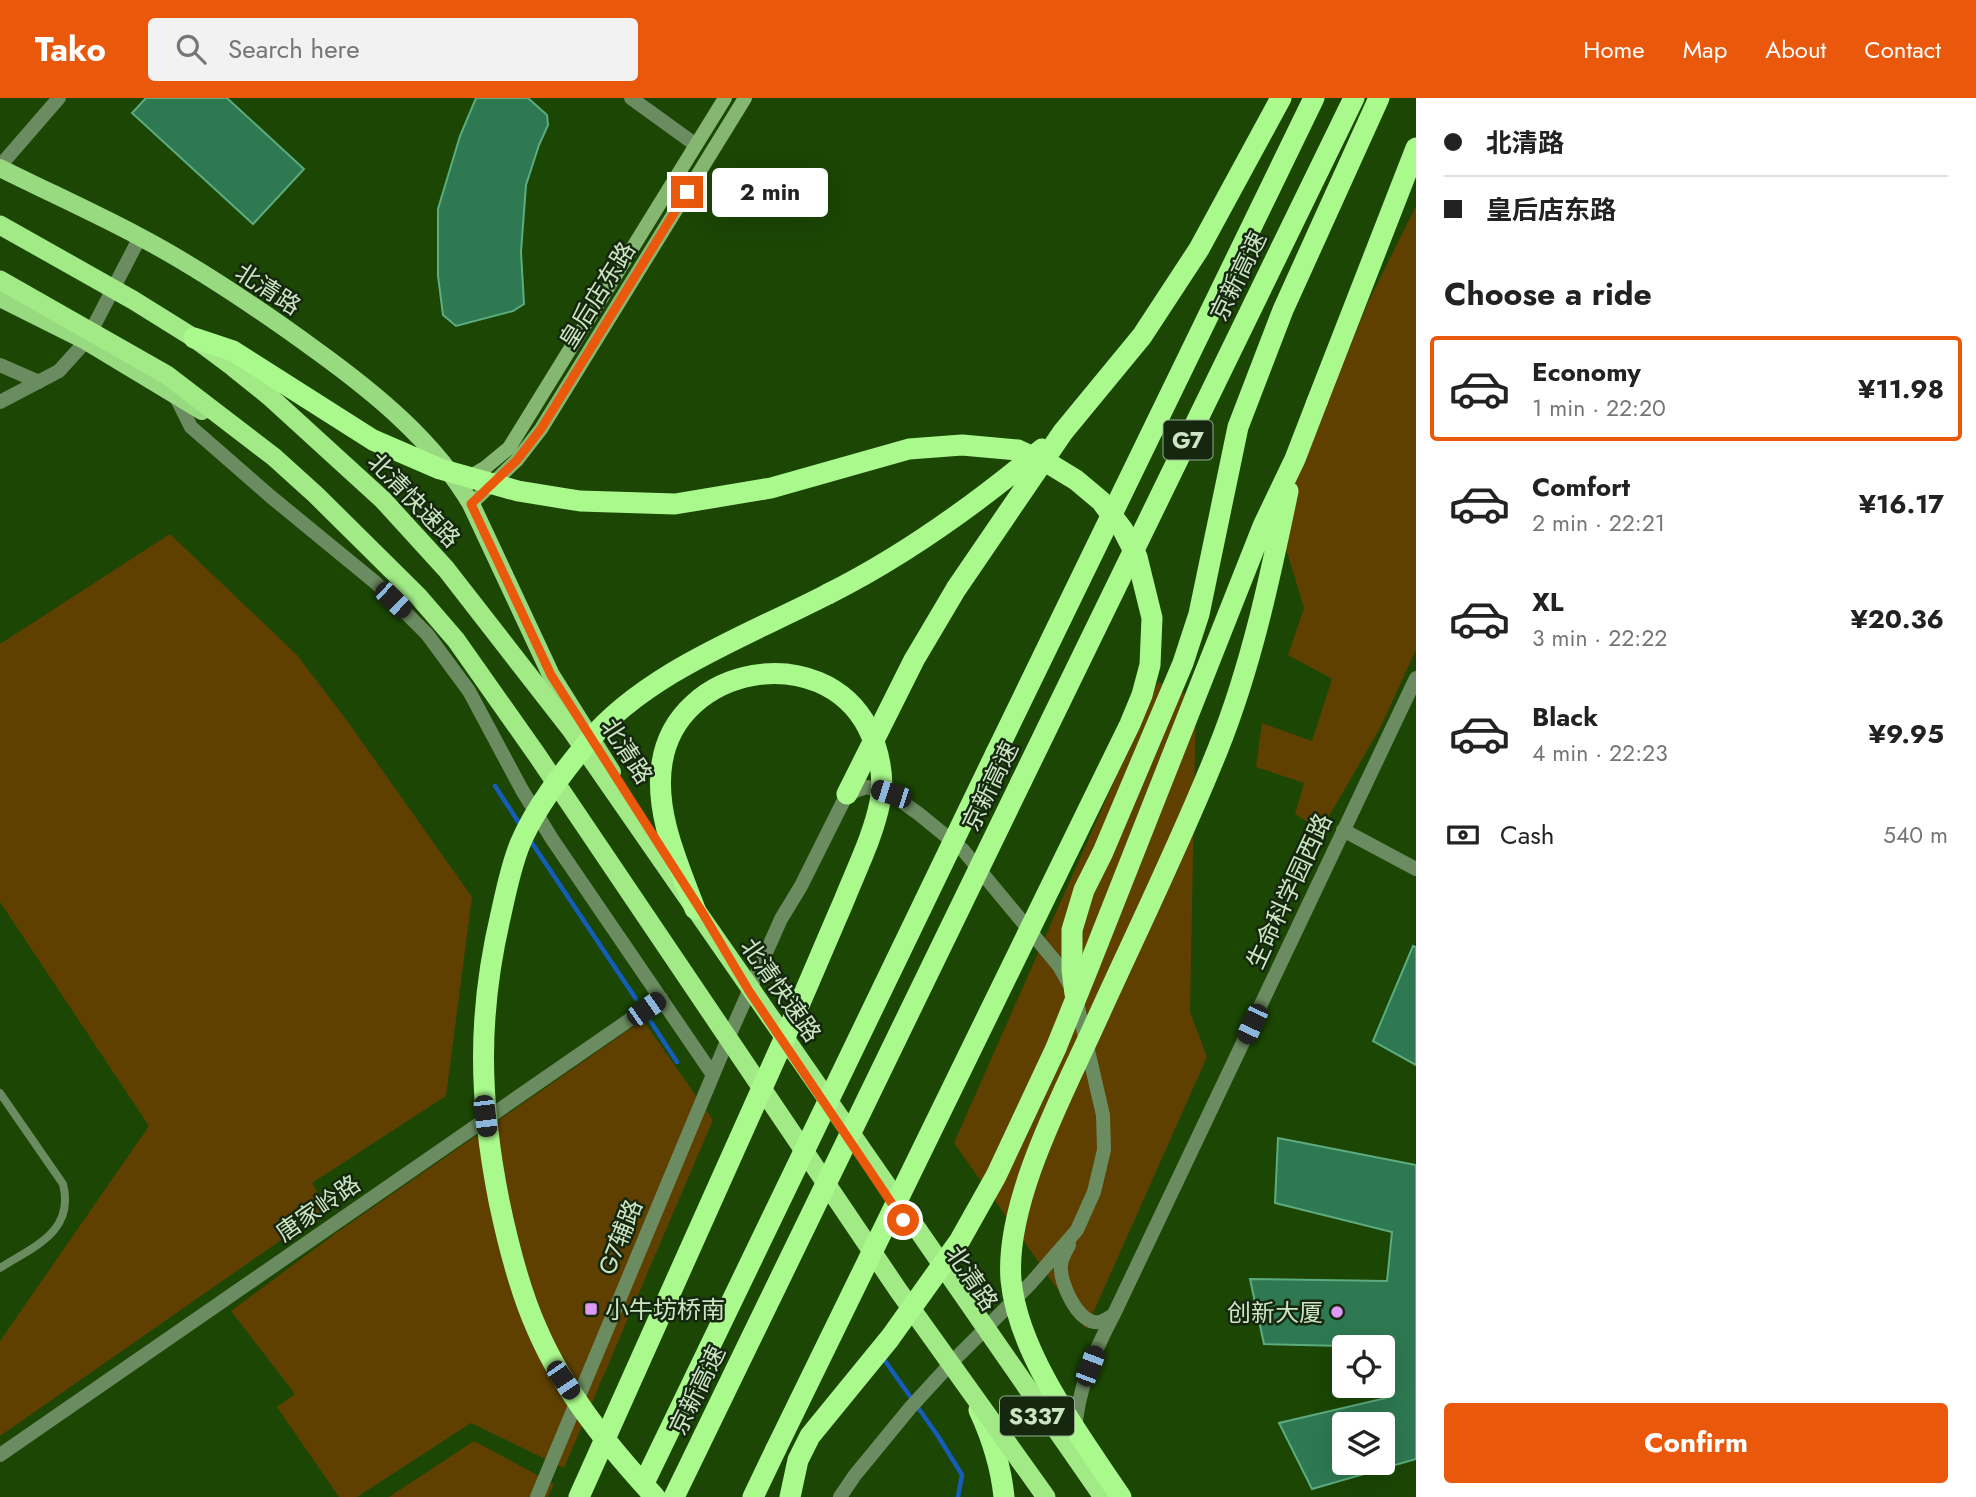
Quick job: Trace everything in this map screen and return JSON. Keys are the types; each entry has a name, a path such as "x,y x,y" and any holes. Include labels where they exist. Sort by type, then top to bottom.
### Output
{"highway":[{"path":"847,794 914,660 956,589 1063,432 1142,336 1199,249 1281,98"},
{"name":"京新高速","path":"646,1491 996,753 1314,98"},
{"name":"京新高速","path":"674,1497 1354,98"},
{"path":"1075,994 1072,930 1084,890 1103,852 1183,663 1199,614 1238,427 1283,310 1379,98"},
{"path":"790,1497 798,1460 810,1436 890,1338 960,1240 996,1176 1056,1048 1258,538 1295,459 1416,148"},
{"name":"北清快速路","path":"0,225 88,273 194,338 270,396 383,500 446,569 572,731 1103,1497"},
{"path":"0,280 167,375 274,457 418,596 456,640 537,755 898,1290 1047,1497"},
{"path":"194,338 233,351 373,440 428,464 518,491 580,501 675,504 771,488 909,449 961,445 1018,450 1076,480 1101,501 1123,530 1137,556 1152,618 1150,665 1138,704 753,1497"},
{"path":"646,1491 594,1426 563,1380 537,1329 519,1281 505,1231 489,1155 483,1097 486,995 495,940 520,844 546,799 589,741 648,689 710,652 876,570 949,522 1063,432"},
{"path":"1121,1497 1045,1379 1025,1337 1011,1281 1012,1236 1046,1129 1180,838 1234,705 1272,568 1295,459"},
{"path":"579,1497 802,1000 872,831 881,800 879,760 870,732 859,712 839,692 815,680 791,673 747,676 706,695 690,708 675,728 662,760 660,783 674,851 695,909"},
{"path":"966,1383 990,1433 1003,1480 1004,1497"}],"main road":[{"name":"皇后店东路","path":"459,483 486,467 509,448 725,98"},
{"name":"皇后店东路","path":"471,504 517,460 541,429 745,98"},
{"name":"北清路","path":"0,167 140,237 256,309 348,374 395,414 459,483 551,675 702,912 749,991 981,1335 1094,1497"},
{"path":"0,298 86,341 232,429 298,480 367,540 420,594 466,649 541,754 953,1361"},
{"name":"S337","path":"953,1361 1047,1497"}],"street":[{"path":"0,167 59,98"},
{"path":"631,98 696,145"},
{"path":"0,402 59,371 86,341 140,237"},
{"path":"0,365 39,382"},
{"path":"174,393 191,427 376,583 427,634 469,691 522,790 552,839 713,1075"},
{"name":"生命科学园西路","path":"1072,1466 1076,1414 1083,1382 1096,1349 1416,678"},
{"path":"847,794 867,787 891,794 963,850 1059,966 1075,994 1103,1115 1104,1150 1094,1192 1060,1266 1064,1288 1082,1316 1099,1322 1114,1314"},
{"name":"G7辅路","path":"537,1497 730,1034 781,919 801,886 847,794"},
{"path":"1343,830 1416,869"},
{"name":"唐家岭路","path":"0,1455 661,998"},
{"path":"840,1497 910,1408 1031,1283 1077,1230"}],"lane":[{"path":"0,1093 63,1184 66,1198 64,1215 57,1230 0,1268"}],"shaded area":[{"path":"1416,206 1416,650 1380,728 1321,830 1295,814 1304,783 1256,767 1262,723 1312,741 1332,679 1288,655 1304,608 1278,522 1370,298"},
{"path":"170,534 297,655 472,897 446,1096 312,1183 327,1208 0,1436 0,1341 149,1126 0,902 0,644"},
{"path":"1158,682 1196,699 1190,1012 1207,1057 1086,1329 954,1143"},
{"path":"643,1020 713,1120 564,1468 471,1423 357,1497 339,1497 277,1407 295,1394 231,1311 336,1233"},
{"path":"474,1441 554,1484 548,1497 389,1497"}],"building":[{"path":"146,98 227,98 304,169 253,224 132,113"},
{"path":"476,98 528,98 547,115 548,125 526,185 521,252 524,304 513,311 456,326 443,315 438,276 438,209 460,136"},
{"path":"1413,946 1416,947 1416,1065 1373,1041"},
{"name":"创新大厦","path":"1278,1138 1416,1165 1416,1459 1395,1465 1395,1412 1332,1412 1332,1475 1361,1475 1312,1489 1279,1423 1395,1398 1395,1335 1332,1335 1332,1346 1264,1344 1250,1279 1387,1281 1392,1232 1275,1203"}],"waterway":[{"path":"495,786 521,826"},
{"path":"530,840 636,999"},
{"path":"651,1022 677,1062"},
{"path":"883,1358 962,1475 958,1497"}],"place":[{"name":"小牛坊桥南","path":"591,1309"},
{"name":"创新大厦","path":"1337,1312"}],"route":[{"path":"687,192 541,429 517,460 471,504 521,615 551,675 582,727 702,912 749,991 903,1220"}]}
